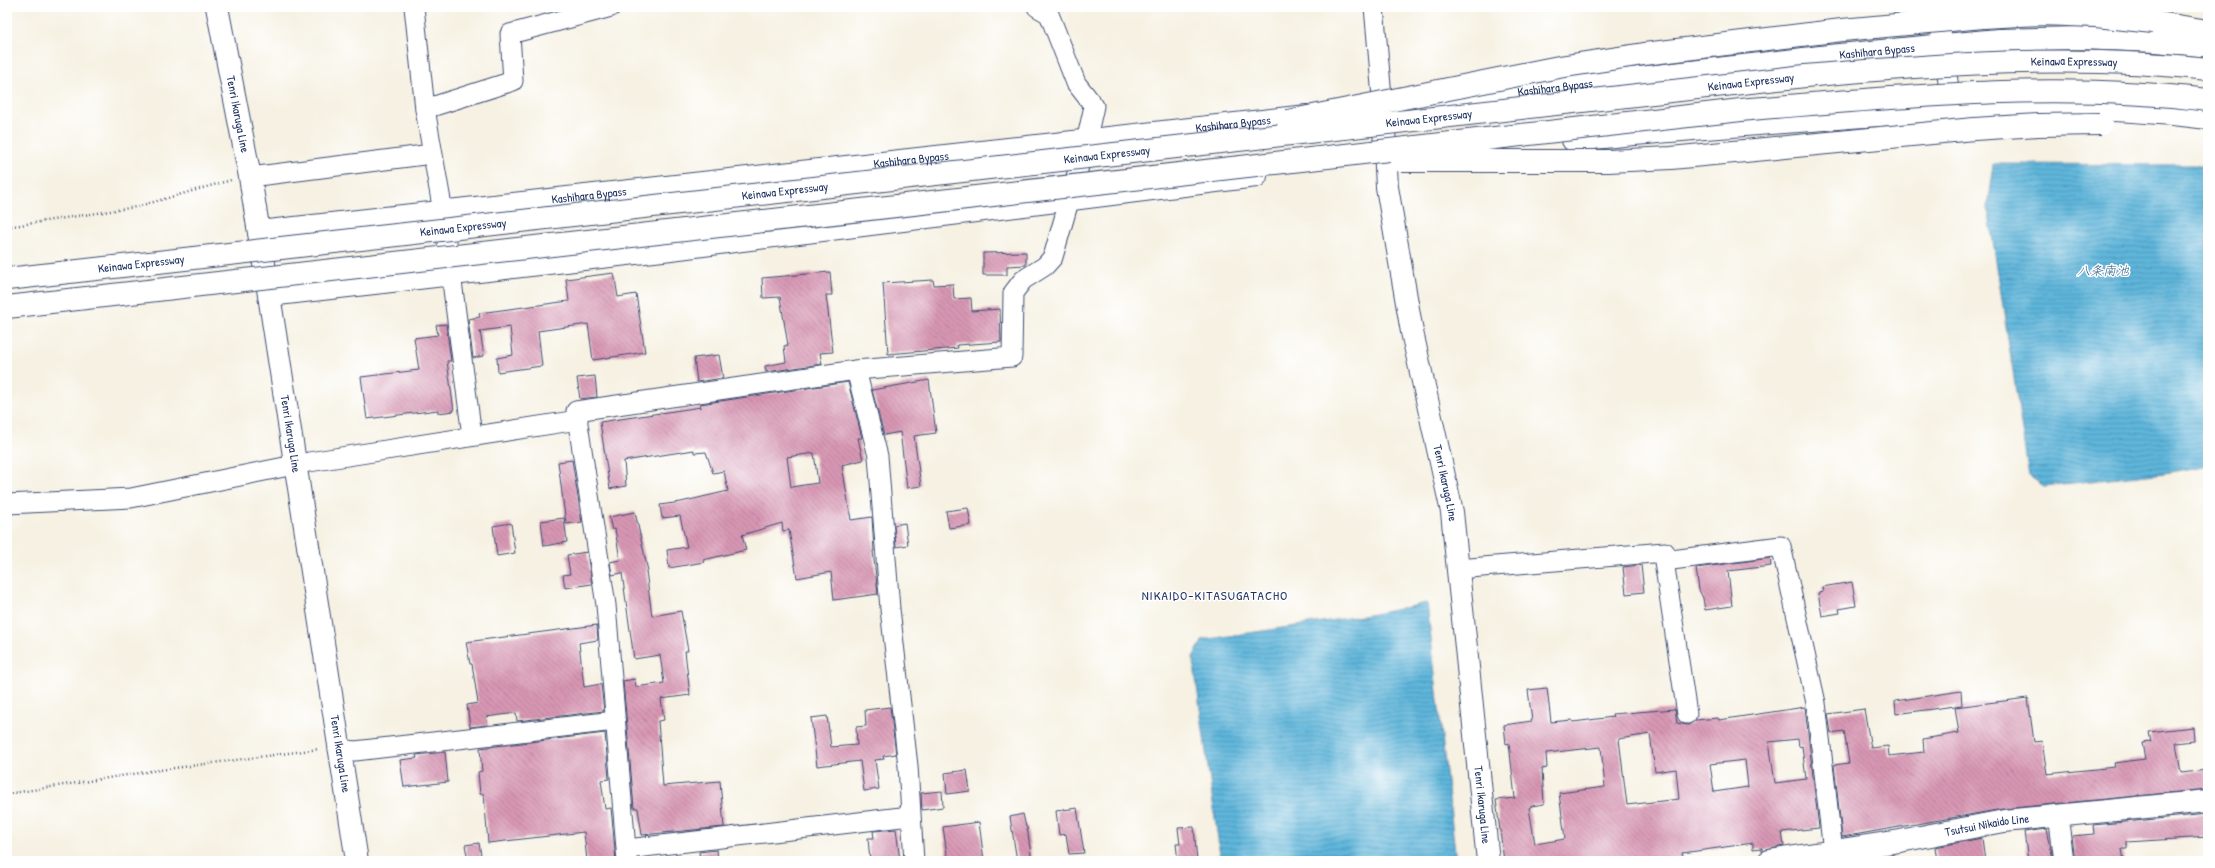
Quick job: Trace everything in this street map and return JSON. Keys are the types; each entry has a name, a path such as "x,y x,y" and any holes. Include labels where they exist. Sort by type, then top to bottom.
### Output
{"main road":[{"name":"Tenri Ikaruga Line","path":"217,7 250,177 296,465 338,749 357,861"},
{"path":"1152,149 1446,88 1644,54 1842,30 1983,17 2048,14 2096,16 2153,22 2208,31"},
{"name":"Kashihara Bypass","path":"259,232 1086,142 1829,56 1943,45 1998,40 2078,38 2156,41 2208,46"},
{"name":"Keinawa Expressway","path":"7,279 1805,76 1901,68 2078,61 2171,65 2208,69"},
{"path":"7,307 1750,109 1996,91 2081,91 2172,96 2208,100"},
{"name":"Tenri Ikaruga Line","path":"1382,108 1384,159 1387,186 1412,332 1452,512 1488,861"},
{"path":"269,295 671,249 1384,159 1633,134 1953,111 2062,108 2126,110 2208,118"},
{"path":"1002,193 1410,161 1608,160 1671,158 1974,129 2038,125 2101,124 2208,131"},
{"name":"Tsutsui Nikaido Line","path":"1768,861 1833,852 2004,821 2208,801"}],"street":[{"path":"414,7 425,109 451,274 472,436"},
{"path":"425,109 513,81 510,34 611,7"},
{"path":"910,816 627,855 606,605 576,411 856,370 1012,357 1013,293 1023,280 1045,266 1053,257 1068,200 1086,142 1094,106 1076,83 1050,14 1037,7"},
{"path":"1374,7 1382,108"},
{"path":"1937,7 1956,137"},
{"path":"250,177 432,154"},
{"path":"856,370 878,456 890,609 908,766 914,861"},
{"path":"7,504 131,498 296,465 578,420"},
{"path":"1664,561 1782,546 1816,703 1833,852"},
{"path":"1458,569 1665,552 1664,561 1687,714"},
{"path":"338,749 355,751 615,721"},
{"path":"2058,815 2064,861"}],"path":[{"path":"7,228 136,206 228,180 250,177"},
{"path":"7,794 152,771 324,748 338,749"}],"water":[{"name":"八条南池","path":"1994,164 2194,165 2208,168 2208,465 2165,473 2044,486 2029,476 1988,208"},
{"path":"1427,603 1456,861 1221,861 1193,657 1203,640 1375,614"}],"building":[{"path":"1026,252 1026,265 1007,266 1007,275 983,275 983,253"},
{"path":"830,272 832,295 826,295 833,352 820,353 822,364 766,372 765,366 786,362 784,346 788,345 780,297 763,298 762,278"},
{"path":"614,273 618,297 636,294 645,352 593,360 588,324 538,331 542,366 498,372 497,358 513,355 510,327 480,331 484,356 473,358 468,319 480,317 479,313 569,301 566,279"},
{"path":"933,280 934,285 953,284 954,299 971,298 972,311 1000,309 1001,342 957,345 958,348 888,354 883,283"},
{"path":"446,324 451,361 447,361 454,411 438,413 438,410 367,419 361,377 419,370 414,338 438,335 436,325"},
{"path":"719,355 723,378 697,382 694,358"},
{"path":"595,376 597,397 580,399 577,378"},
{"path":"929,380 936,433 914,436 921,486 907,488 900,432 884,435 872,390"},
{"path":"848,382 862,438 858,438 863,460 842,465 851,520 872,517 873,551 878,594 834,600 831,572 797,578 789,530 783,531 782,523 742,535 746,550 703,560 704,562 669,568 667,550 687,547 680,516 662,518 660,505 681,502 728,491 724,471 713,473 706,452 694,453 694,450 624,461 626,486 610,489 600,422 701,407 700,404","holes":["814,453 818,483 791,487 787,457"]},
{"path":"572,460 582,522 566,524 558,462"},
{"path":"968,508 971,525 949,528 946,511"},
{"path":"635,512 648,571 646,571 652,616 681,611 688,651 685,651 690,695 661,699 664,720 658,721 663,786 720,781 724,827 642,835 638,808 634,808 623,681 635,679 636,687 664,683 660,655 634,659 622,573 612,575 610,562 620,560 615,529 612,530 609,517"},
{"path":"564,518 567,542 544,546 541,521"},
{"path":"511,523 515,553 497,556 493,526"},
{"path":"905,523 908,545 896,547 894,525"},
{"path":"587,552 592,584 565,588 563,575 570,574 567,555"},
{"path":"1770,558 1771,566 1728,571 1732,606 1705,610 1703,598 1699,590 1696,568"},
{"path":"1641,565 1644,592 1626,594 1623,567"},
{"path":"1852,582 1856,606 1839,609 1840,613 1822,616 1818,593 1823,592 1822,587"},
{"path":"597,625 598,640 579,643 584,687 601,684 604,711 517,721 516,713 486,717 488,725 470,727 467,705 478,703 472,664 470,664 466,642"},
{"path":"1547,688 1551,722 1572,720 1573,722 1613,717 1612,714 1675,709 1677,723 1688,725 1696,720 1718,718 1719,720 1805,707 1819,828 1782,832 1784,846 1762,851 1762,848 1753,849 1753,843 1682,853 1683,861 1504,861 1496,800 1515,798 1509,743 1506,744 1504,725 1532,721 1528,690","holes":["1650,734 1655,772 1676,769 1679,799 1627,805 1619,739","1798,739 1799,747 1802,746 1806,779 1775,783 1769,742","1601,747 1605,787 1559,793 1565,839 1535,844 1529,808 1544,804 1542,769 1547,768 1546,753","1745,760 1748,787 1714,792 1710,764"]},
{"path":"1961,691 1962,705 1896,714 1895,701"},
{"path":"2028,698 2034,742 2042,741 2047,774 2115,767 2114,763 2145,759 2142,743 2151,742 2149,732 2193,727 2194,741 2176,743 2181,773 2207,770 2208,789 2003,809 1842,837 1834,765 1849,763 1844,731 1831,733 1828,714 1864,709 1871,748 1888,746 1889,756 1924,752 1923,739 1959,733 1955,707"},
{"path":"890,707 896,754 883,756 884,759 875,760 879,789 864,791 860,761 817,766 811,718 827,716 831,747 857,745 856,727 866,726 865,710"},
{"path":"605,733 609,779 601,780 605,809 611,808 616,861 587,861 584,832 488,843 484,794 480,794 478,772 482,771 480,748"},
{"path":"445,752 448,782 404,787 400,760 417,758 416,755"},
{"path":"967,770 970,791 947,794 945,773"},
{"path":"942,791 943,807 922,810 921,793"},
{"path":"1077,808 1084,853 1069,854 1066,834 1059,835 1056,811"},
{"path":"1023,814 1027,827 1032,861 1017,861 1010,817"},
{"path":"2208,814 2208,837 2127,842 2127,849 2122,849 2124,861 2075,861 2072,836 2094,834 2093,825"},
{"path":"979,822 984,861 948,861 943,827"},
{"path":"1194,827 1197,861 1178,861 1176,844 1180,844 1178,828"},
{"path":"896,829 900,861 870,861 868,838 874,838 873,831"},
{"path":"2047,829 2053,859 2028,861 2024,832"},
{"path":"1982,838 1985,861 1937,861 1935,847"},
{"path":"479,843 482,861 468,861 465,845"},
{"path":"717,850 718,861 700,861 699,852"},
{"path":"1893,855 1893,861 1852,861"}],"district":[{"name":"NIKAIDO-KITASUGATACHO","path":"1215,595"}]}
